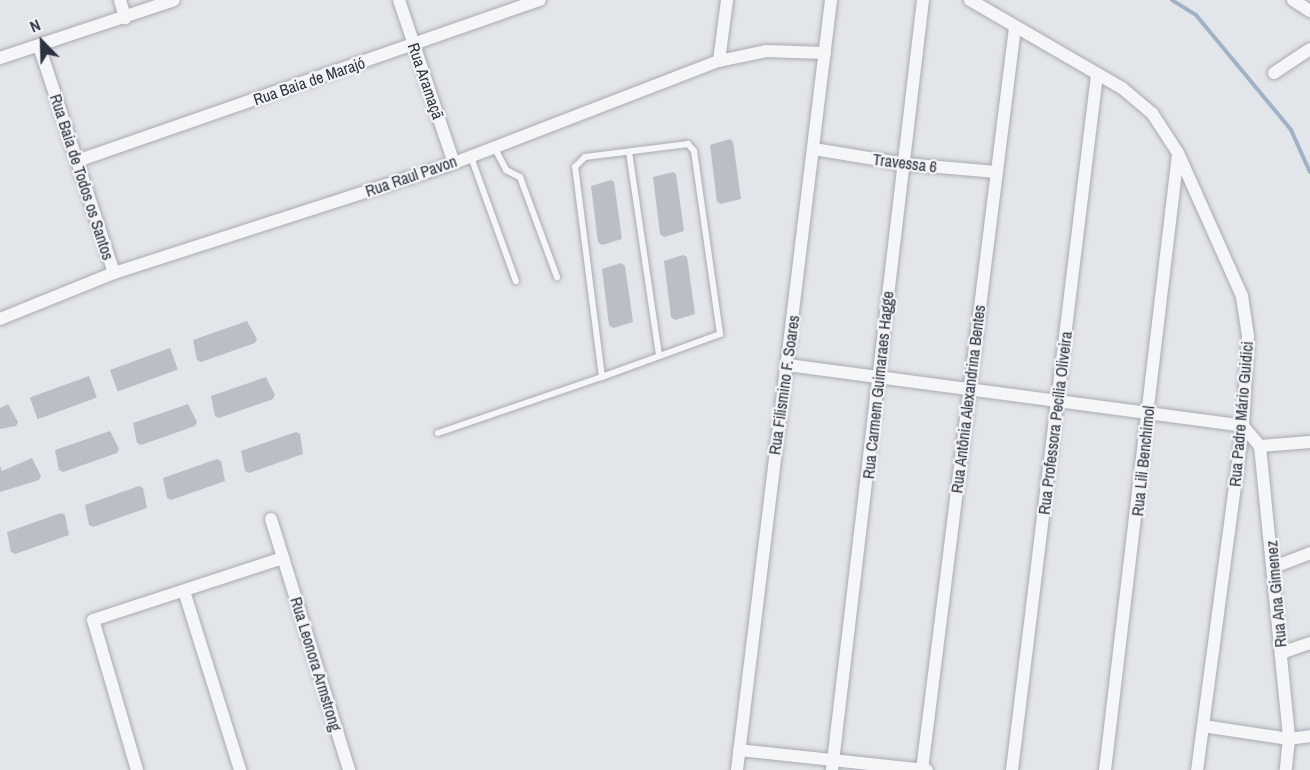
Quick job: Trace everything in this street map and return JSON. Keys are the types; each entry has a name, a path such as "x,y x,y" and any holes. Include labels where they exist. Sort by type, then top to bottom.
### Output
{"street":[{"path":"120,0 125,18"},
{"path":"0,58 174,0"},
{"name":"Rua Aramaçã","path":"399,0 454,163"},
{"name":"Rua Baia de Marajó","path":"77,161 540,0"},
{"path":"719,61 727,0"},
{"name":"Rua Filismino F. Soares","path":"736,770 788,365 831,0"},
{"name":"Rua Carmem Guimaraes Hagge","path":"832,765 880,379 923,0"},
{"name":"Rua Padre Mário Guidici","path":"970,0 1122,88 1152,113 1178,153 1242,296 1248,336 1243,426 1197,770"},
{"path":"1293,0 1310,11"},
{"name":"Rua Antônia Alexandrina Bentes","path":"922,770 1015,28"},
{"name":"Rua Baia de Todos os Santos","path":"39,46 114,273"},
{"path":"1274,73 1310,49"},
{"name":"Rua Raul Pavon","path":"0,319 114,273 454,163 719,61 766,51 825,53"},
{"name":"Rua Professora Pecília Oliveira","path":"1012,770 1096,75"},
{"name":"Travessa 6","path":"814,149 905,164 996,172"},
{"name":"Rua Lili Benchimol","path":"1104,770 1178,153"},
{"path":"788,365 1147,416 1243,426 1260,446 1310,442"},
{"name":"Rua Ana Gimenez","path":"1260,446 1274,567 1289,739 1286,770"},
{"name":"Rua Leonora Armstrong","path":"271,519 349,770"},
{"path":"1274,567 1310,553"},
{"path":"137,770 93,620 283,558"},
{"path":"184,591 240,770"},
{"path":"1281,653 1310,643"},
{"path":"1203,726 1289,739 1310,736"},
{"path":"739,750 832,765 927,770"}],"lane":[{"path":"438,433 602,377 660,357 716,338 722,323 692,146 684,143 585,157 579,160 573,174 602,377"},
{"path":"494,147 506,170 520,177 557,277"},
{"path":"629,152 660,357"},
{"path":"470,156 516,281"}],"building":[{"path":"730,139 733,142 741,199 721,204 717,202 710,145"},
{"path":"673,172 676,174 684,231 664,237 660,234 653,177"},
{"path":"611,180 614,182 622,239 602,245 598,242 591,186"},
{"path":"683,255 687,257 695,314 675,320 671,317 664,261"},
{"path":"621,263 625,266 633,322 613,328 609,325 602,269"},
{"path":"247,321 257,339 255,343 201,362 197,360 193,340"},
{"path":"170,348 178,370 118,392 110,370"},
{"path":"89,376 97,398 38,419 30,398"},
{"path":"266,377 275,395 273,399 219,418 215,416 211,396"},
{"path":"8,404 18,422 16,426 0,429 0,408"},
{"path":"188,404 197,422 195,426 141,445 137,443 133,423"},
{"path":"110,431 119,449 117,453 63,472 59,470 55,450"},
{"path":"296,432 300,434 303,454 249,473 245,471 241,451"},
{"path":"32,458 41,476 39,480 0,492 0,466 2,471"},
{"path":"217,459 221,461 225,481 171,500 167,498 163,478"},
{"path":"139,486 143,488 147,508 93,527 89,525 85,505"},
{"path":"61,513 65,515 69,535 15,554 11,552 7,532"}],"waterway":[{"path":"1172,0 1196,15 1291,130 1310,172"}]}
